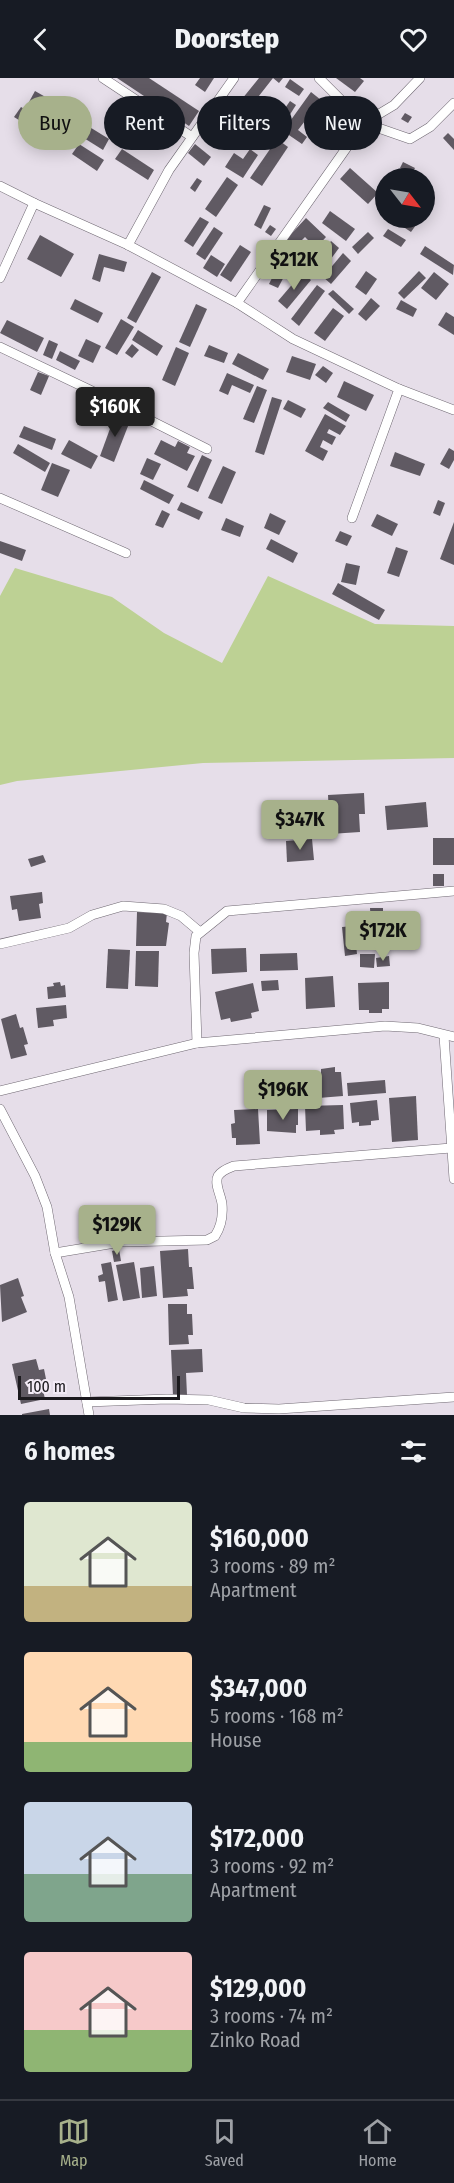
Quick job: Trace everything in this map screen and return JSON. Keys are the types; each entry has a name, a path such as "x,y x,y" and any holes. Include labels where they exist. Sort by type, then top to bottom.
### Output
{"street":[{"path":"103,78 192,137"},
{"path":"128,245 169,170 234,78"},
{"path":"319,78 337,96"},
{"path":"382,112 394,105 420,78"},
{"path":"382,129 410,139 430,127 454,103"},
{"path":"237,303 345,150"},
{"path":"0,186 128,245 237,303 293,339 399,389 454,410"},
{"path":"0,278 34,203"},
{"path":"0,347 207,449"},
{"path":"352,518 399,389"},
{"path":"0,498 126,553"},
{"path":"197,1043 194,953 196,936 227,911 454,891"},
{"path":"0,944 69,928 92,915 123,906 164,909 181,916 200,932"},
{"path":"0,1092 197,1043 385,1026 418,1028 449,1036 451,1148 454,1179"},
{"path":"0,1109 35,1176 47,1207 55,1253 69,1296 89,1415"},
{"path":"55,1253 121,1242 207,1240 215,1236 221,1218 222,1204 217,1183 218,1176 224,1170 234,1166 451,1148"},
{"path":"87,1402 208,1400 244,1408 279,1409 454,1396"}],"green space":[{"path":"15,568 112,597 164,633 222,663 268,576 375,624 454,626 454,758 203,763 17,781 0,785 0,596"}],"building":[{"path":"117,78 149,78 176,96 144,96"},
{"path":"200,78 214,78 205,92 195,85"},
{"path":"259,78 273,78 259,96 244,96"},
{"path":"273,78 283,78 279,83"},
{"path":"336,78 360,78 364,81 355,92"},
{"path":"290,79 304,89 299,96 285,87"},
{"path":"35,91 44,96 32,96"},
{"path":"185,102 197,110 197,114 189,126 185,123"},
{"path":"304,102 304,122 298,130 304,135 302,144 292,137 292,118"},
{"path":"405,113 412,117 408,123 401,119"},
{"path":"92,128 104,136 103,150 92,143"},
{"path":"448,133 454,139 454,150 443,138"},
{"path":"195,144 197,150 202,150 211,157 204,166 188,153"},
{"path":"75,150 88,150 104,160 97,171 72,154"},
{"path":"124,150 154,170 148,180 115,159"},
{"path":"249,150 258,155 243,178 225,167 234,153 243,159"},
{"path":"269,150 286,150 262,186 250,178"},
{"path":"403,162 415,168 400,168"},
{"path":"350,168 375,190 375,196 368,204 340,179"},
{"path":"227,177 238,185 216,217 205,209"},
{"path":"197,178 202,181 195,192 190,188"},
{"path":"264,205 271,208 261,229 254,225"},
{"path":"330,211 355,229 346,241 322,223"},
{"path":"200,217 209,222 193,247 184,241"},
{"path":"306,218 326,237 316,248 305,237 288,254 280,246"},
{"path":"270,225 276,229 271,236 265,232"},
{"path":"214,227 223,233 205,260 196,254"},
{"path":"388,229 406,240 401,247 383,236"},
{"path":"368,232 374,238 358,254 352,247"},
{"path":"40,235 74,254 61,277 27,259"},
{"path":"331,241 339,248 319,275 310,269"},
{"path":"240,245 251,252 231,282 220,275"},
{"path":"425,246 454,265 453,275 420,254"},
{"path":"343,253 351,261 331,284 323,277"},
{"path":"99,254 127,262 124,272 104,267 100,282 92,279"},
{"path":"211,255 225,264 217,277 203,268"},
{"path":"278,266 287,271 278,288 269,284"},
{"path":"366,271 377,279 366,295 355,287"},
{"path":"419,271 426,278 404,299 398,293"},
{"path":"152,272 161,277 136,323 127,318"},
{"path":"434,272 449,284 436,300 421,288"},
{"path":"302,273 311,280 287,309 278,301"},
{"path":"317,285 325,291 299,326 291,319"},
{"path":"333,290 354,309 349,314 328,294"},
{"path":"371,298 380,306 366,321 358,314"},
{"path":"75,299 103,313 98,323 70,309"},
{"path":"401,300 417,309 413,317 396,309"},
{"path":"196,304 207,309 190,347 179,342"},
{"path":"333,308 344,316 325,341 314,333"},
{"path":"446,312 454,317 454,335 438,325"},
{"path":"121,319 134,327 117,355 105,348"},
{"path":"7,320 44,338 37,352 0,333"},
{"path":"138,330 163,346 157,356 132,340"},
{"path":"86,339 101,346 93,363 78,356"},
{"path":"49,340 58,344 52,359 43,355"},
{"path":"132,344 139,350 132,358 125,353"},
{"path":"209,345 228,353 224,363 204,356"},
{"path":"176,347 189,353 175,386 162,380"},
{"path":"60,351 80,361 75,370 56,360"},
{"path":"238,353 269,369 263,380 232,364"},
{"path":"292,356 316,364 310,380 286,372"},
{"path":"323,366 333,373 326,383 315,375"},
{"path":"38,372 49,376 41,395 30,390"},
{"path":"227,373 254,385 250,393 232,385 228,395 219,391"},
{"path":"344,381 374,395 366,411 337,397"},
{"path":"257,386 267,390 254,423 243,419"},
{"path":"272,397 282,400 264,455 255,452"},
{"path":"288,400 306,409 301,418 283,409"},
{"path":"328,402 350,415 346,422 323,408"},
{"path":"325,414 346,426 340,435 329,429 327,433 336,437 332,445 323,440 320,447 328,451 323,461 305,451"},
{"path":"115,415 130,421 114,462 100,456"},
{"path":"24,426 56,439 52,450 19,437"},
{"path":"69,440 98,456 91,469 61,454"},
{"path":"161,440 175,447 178,441 190,447 187,453 195,456 187,471 154,454"},
{"path":"18,444 50,463 45,472 13,453"},
{"path":"449,448 454,451 454,460 449,469 440,464"},
{"path":"395,452 425,464 420,476 390,466"},
{"path":"202,455 212,460 198,492 187,487"},
{"path":"147,458 161,464 153,480 140,474"},
{"path":"52,463 70,470 58,497 41,490"},
{"path":"223,466 236,472 222,504 208,498"},
{"path":"144,480 174,495 169,504 140,489"},
{"path":"438,500 445,503 440,516 433,513"},
{"path":"181,502 203,512 199,520 177,510"},
{"path":"162,510 170,514 163,528 155,525"},
{"path":"270,513 286,521 279,535 264,528"},
{"path":"377,514 398,524 392,536 371,526"},
{"path":"226,518 244,526 240,537 221,530"},
{"path":"454,522 454,565 440,559"},
{"path":"340,531 352,536 347,546 335,541"},
{"path":"271,539 298,553 293,563 266,549"},
{"path":"0,541 26,550 22,561 0,553"},
{"path":"396,547 408,551 399,577 387,573"},
{"path":"346,563 360,566 356,585 341,582"},
{"path":"338,583 385,610 379,620 332,594"},
{"path":"364,793 365,814 359,814 360,832 330,834 328,795"},
{"path":"426,802 428,827 387,830 385,806"},
{"path":"297,805 320,807 321,831 287,834 286,810 297,809"},
{"path":"433,838 454,838 454,865 433,865"},
{"path":"312,839 314,860 287,862 286,841"},
{"path":"43,855 46,862 31,867 28,859"},
{"path":"433,874 444,874 444,886 433,886"},
{"path":"42,892 43,903 39,904 41,918 19,921 17,909 12,910 10,896"},
{"path":"370,908 383,908 383,923 371,923"},
{"path":"137,912 167,913 166,922 169,923 166,946 136,946"},
{"path":"354,926 357,954 345,956 342,927"},
{"path":"246,948 247,972 212,974 211,949"},
{"path":"108,949 130,950 128,989 106,988"},
{"path":"136,951 159,951 158,987 135,986"},
{"path":"297,953 298,970 260,971 260,954"},
{"path":"360,954 375,954 374,968 360,967"},
{"path":"389,956 390,966 377,967 376,958"},
{"path":"333,976 335,1007 306,1009 305,978"},
{"path":"278,980 279,990 262,991 261,981"},
{"path":"60,982 61,986 65,985 66,997 48,999 47,987"},
{"path":"389,982 389,1009 382,1009 382,1013 359,1010 358,983"},
{"path":"253,983 259,1011 251,1013 252,1018 231,1022 230,1018 221,1020 215,992"},
{"path":"66,1005 67,1018 53,1020 54,1026 38,1028 36,1008"},
{"path":"16,1014 28,1044 24,1045 27,1055 11,1059 1,1019"},
{"path":"335,1067 335,1072 341,1072 343,1096 306,1099 304,1075 321,1074 321,1069"},
{"path":"385,1080 386,1093 348,1096 347,1083"},
{"path":"416,1096 418,1140 392,1142 389,1098"},
{"path":"377,1100 379,1120 371,1121 371,1125 359,1126 359,1122 352,1123 350,1103"},
{"path":"343,1105 344,1129 334,1130 335,1134 320,1135 320,1130 306,1131 305,1106"},
{"path":"258,1109 260,1144 236,1145 236,1138 232,1138 231,1124 235,1123 234,1110"},
{"path":"298,1109 296,1133 267,1131 267,1110"},
{"path":"119,1249 121,1261 114,1262 112,1251"},
{"path":"188,1249 194,1289 187,1289 188,1296 163,1298 160,1251"},
{"path":"111,1262 118,1300 108,1302 105,1281 99,1282 98,1276 103,1274 101,1264"},
{"path":"134,1262 140,1298 123,1301 116,1265"},
{"path":"154,1266 157,1296 142,1298 140,1268"},
{"path":"18,1278 24,1296 21,1297 27,1312 2,1322 0,1285"},
{"path":"168,1304 187,1304 187,1314 192,1314 193,1335 188,1335 189,1344 169,1345"},
{"path":"202,1349 203,1372 186,1373 187,1395 173,1396 171,1350"},
{"path":"36,1359 39,1370 44,1369 48,1389 43,1390 45,1399 21,1404 12,1364"},
{"path":"49,1409 50,1415 22,1415 22,1414"}]}
